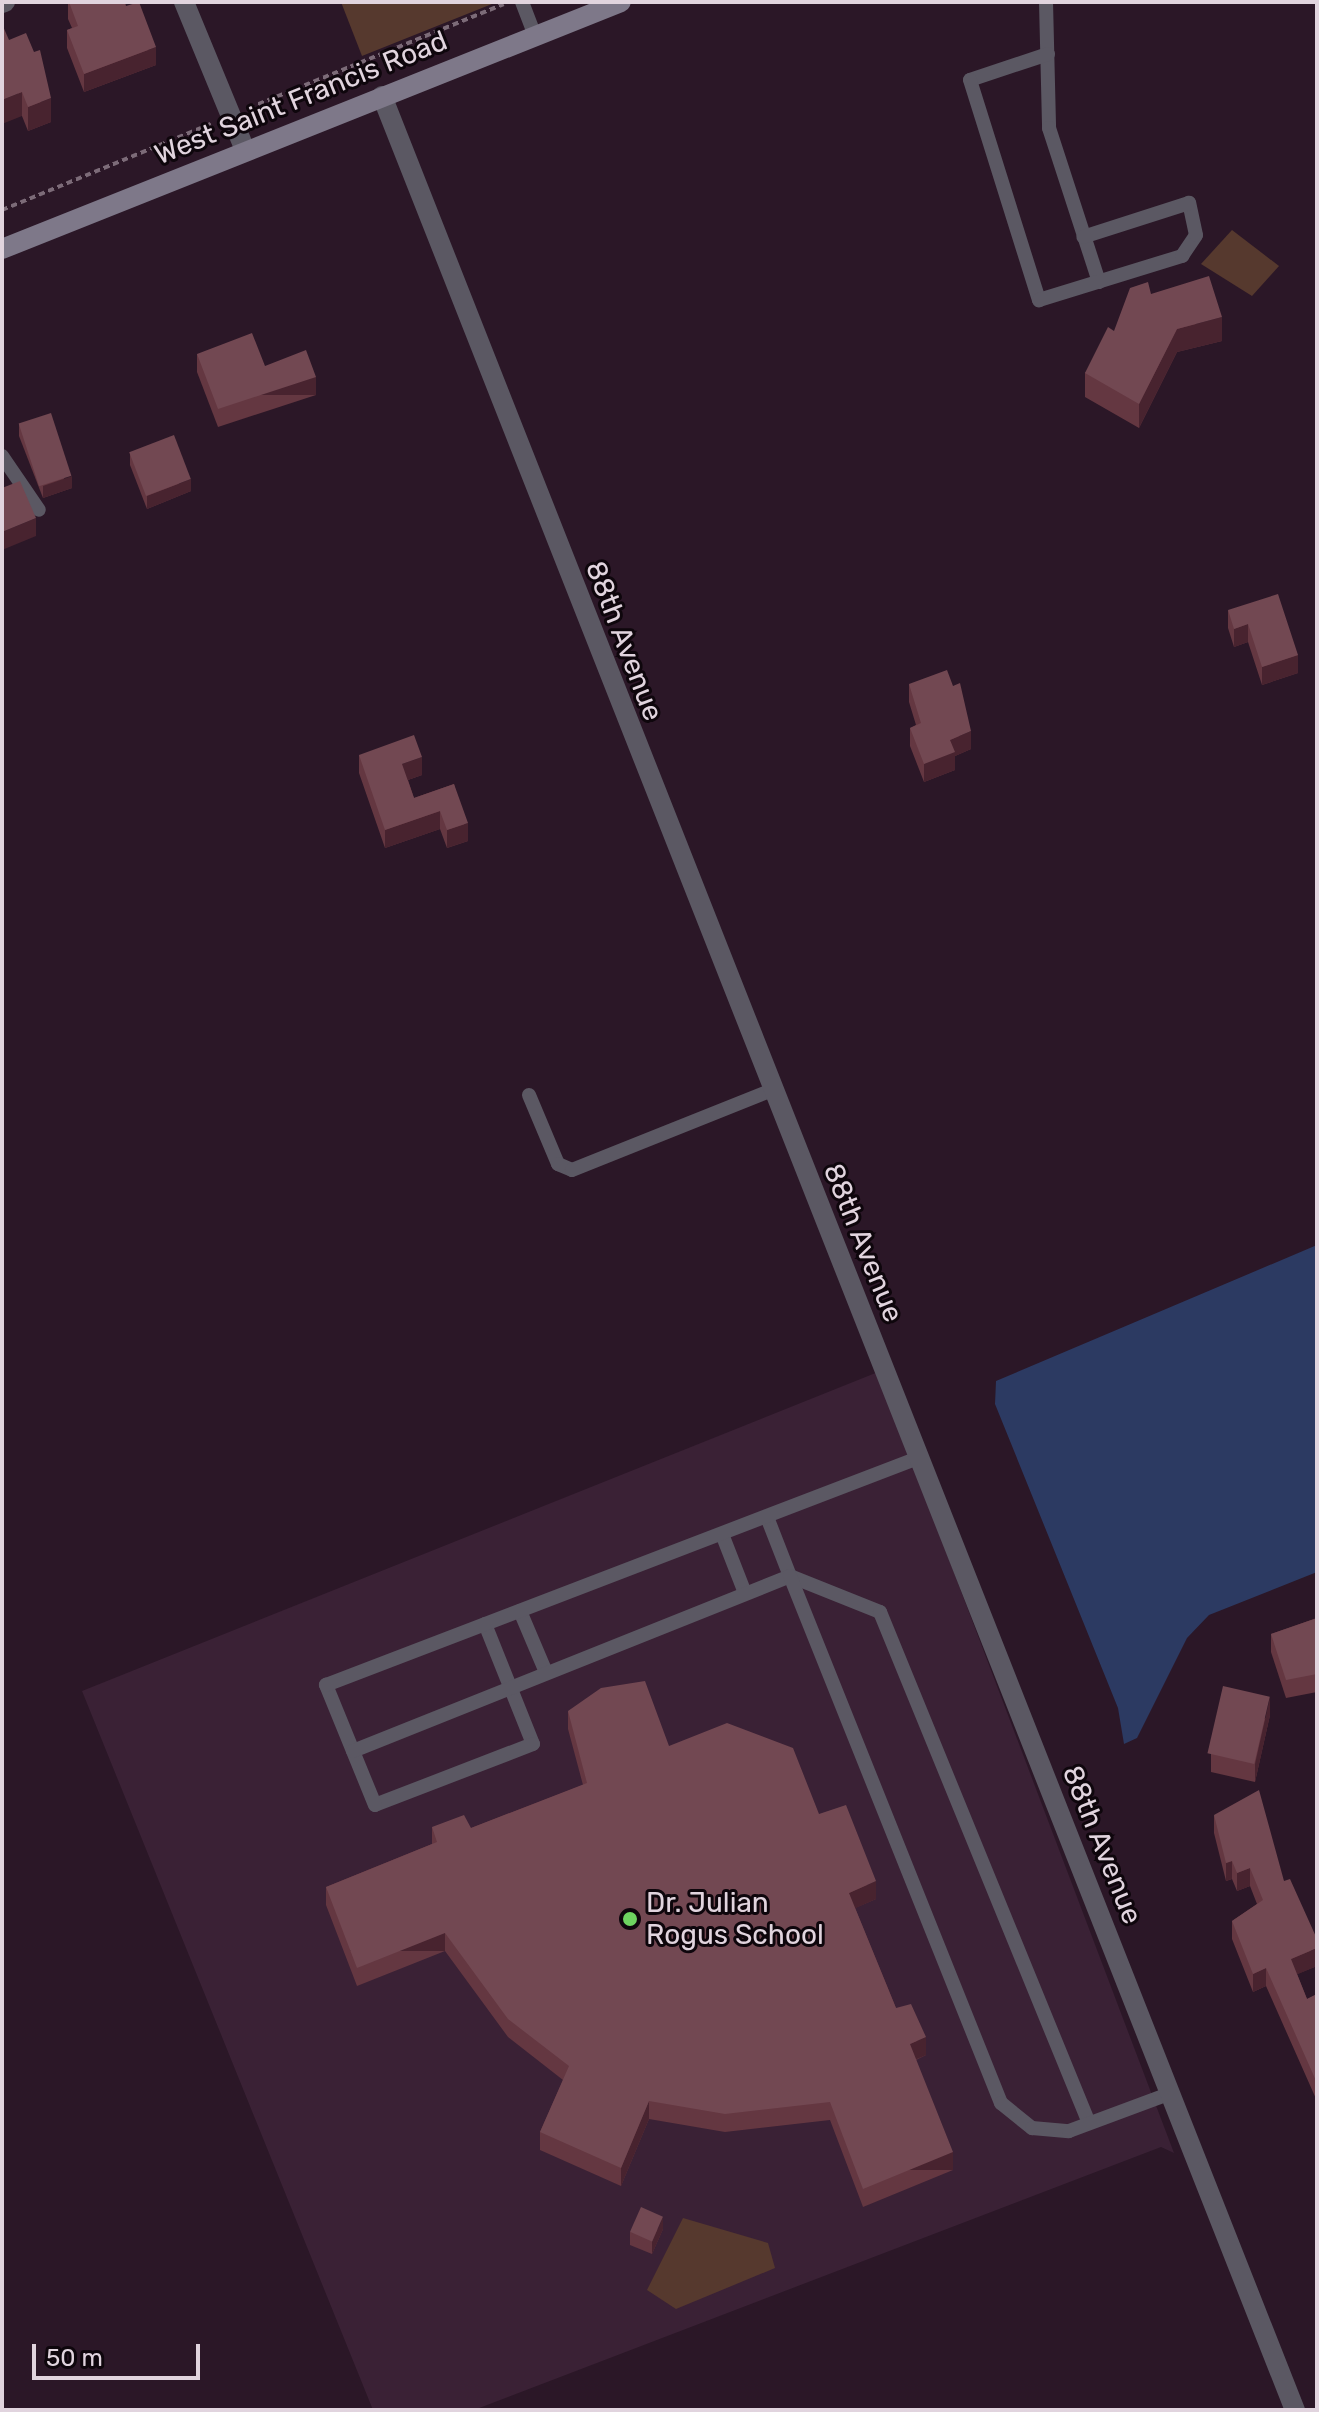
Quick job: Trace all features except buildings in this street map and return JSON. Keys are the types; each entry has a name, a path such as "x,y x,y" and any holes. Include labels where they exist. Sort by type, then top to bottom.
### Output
{"street":[{"path":"184,2 245,150"},
{"name":"West Saint Francis Road","path":"2,249 621,2"},
{"name":"88th Avenue","path":"382,96 1295,2410"}],"lane":[{"path":"522,2 535,36"},
{"path":"1046,2 1049,128 1099,282"},
{"path":"1048,54 970,80 1039,300 1182,256 1196,235 1189,203 1083,237"},
{"path":"2,456 39,510"},
{"path":"529,1095 558,1164 572,1170 772,1090"},
{"path":"485,1624 533,1744 375,1805 326,1685 485,1624 767,1517 918,1458"},
{"path":"767,1517 1001,2103 1032,2128 1069,2131 1171,2093"},
{"path":"722,1534 745,1593"},
{"path":"353,1751 509,1684 790,1576 880,1612 1089,2123"},
{"path":"520,1611 545,1670"}],"path":[{"path":"440,29 510,2"}],"shaded area":[{"path":"341,2 497,2 362,56"},
{"path":"1232,230 1279,266 1252,296 1201,264"},
{"name":"Dr. Julian Rogus School","path":"878,1372 1174,2153 1161,2147 474,2410 373,2410 82,1691"},
{"path":"683,2218 768,2243 775,2268 676,2309 647,2290"}],"water":[{"path":"1317,1245 1317,1572 1209,1615 1187,1638 1137,1738 1124,1744 1118,1708 995,1404 996,1381"}],"place":[{"name":"Dr. Julian Rogus School","path":"630,1919"}]}
